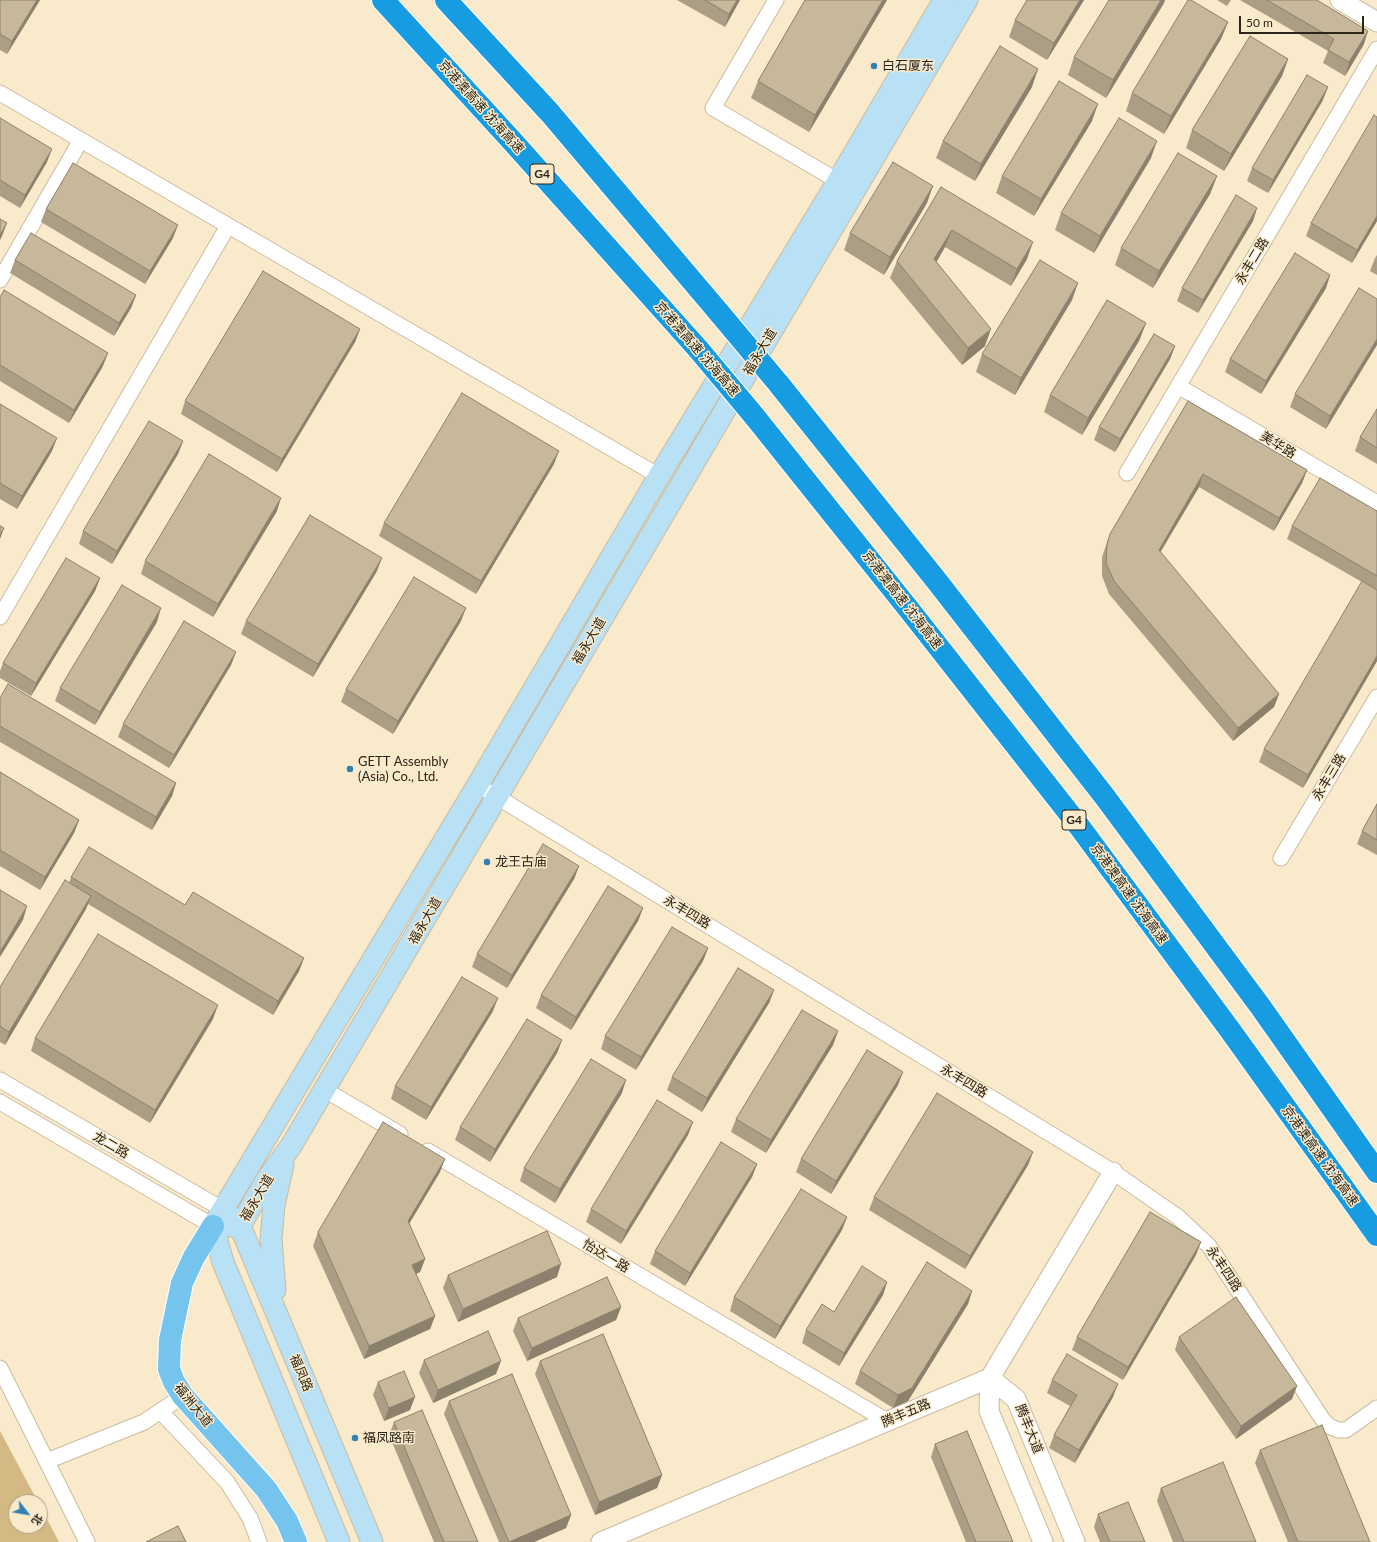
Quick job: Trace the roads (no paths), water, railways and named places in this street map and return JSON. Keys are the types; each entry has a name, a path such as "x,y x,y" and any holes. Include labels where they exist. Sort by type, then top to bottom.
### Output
{"highway":[{"name":"京港澳高速 沈海高速","path":"383,0 513,142 699,350 912,612 1076,822 1230,1030 1377,1235"},
{"path":"446,0 550,113 721,315 778,383 936,580 1105,798 1260,1006 1377,1172"}],"main road":[{"name":"福永大道","path":"944,0 838,181 659,476 477,786 218,1217 240,1226 267,1179 291,1146 967,0"},
{"path":"279,1319 272,1268 271,1239 278,1187 291,1146"},
{"name":"福洲大道","path":"218,1217 187,1270 182,1283 170,1340 169,1369 174,1382 183,1396 266,1489 287,1521 296,1542"},
{"path":"218,1217 223,1262 339,1542"},
{"name":"福凤路","path":"240,1226 372,1542"}],"street":[{"path":"776,0 712,108 838,181"},
{"path":"1340,0 1377,22"},
{"name":"永丰二路","path":"1127,473 1377,49"},
{"path":"0,93 659,476"},
{"path":"0,280 82,140"},
{"path":"0,617 228,226"},
{"name":"美华路","path":"1178,386 1377,504"},
{"name":"永丰三路","path":"1282,858 1377,697"},
{"name":"永丰四路","path":"477,786 1113,1172 1178,1216 1209,1246 1323,1420 1329,1426 1338,1430 1346,1430 1377,1408"},
{"name":"龙二路","path":"0,1080 218,1217"},
{"name":"怡达一路","path":"325,1090 887,1421"},
{"name":"龙二路","path":"0,1102 218,1217"},
{"path":"1043,1542 989,1411 990,1378 1113,1172"},
{"path":"0,1368 87,1542"},
{"name":"腾丰五路","path":"601,1542 990,1378"},
{"name":"腾丰大道","path":"990,1378 1016,1399 1075,1542"},
{"path":"47,1462 144,1422 162,1412 183,1396"},
{"path":"162,1412 227,1482 250,1518 259,1542"}],"place":[{"name":"白石厦东","path":"874,66"},
{"name":"GETT Assembly (Asia) Co., Ltd.","path":"350,769"},
{"name":"龙王古庙","path":"487,862"},
{"name":"福凤路南","path":"355,1438"}]}
